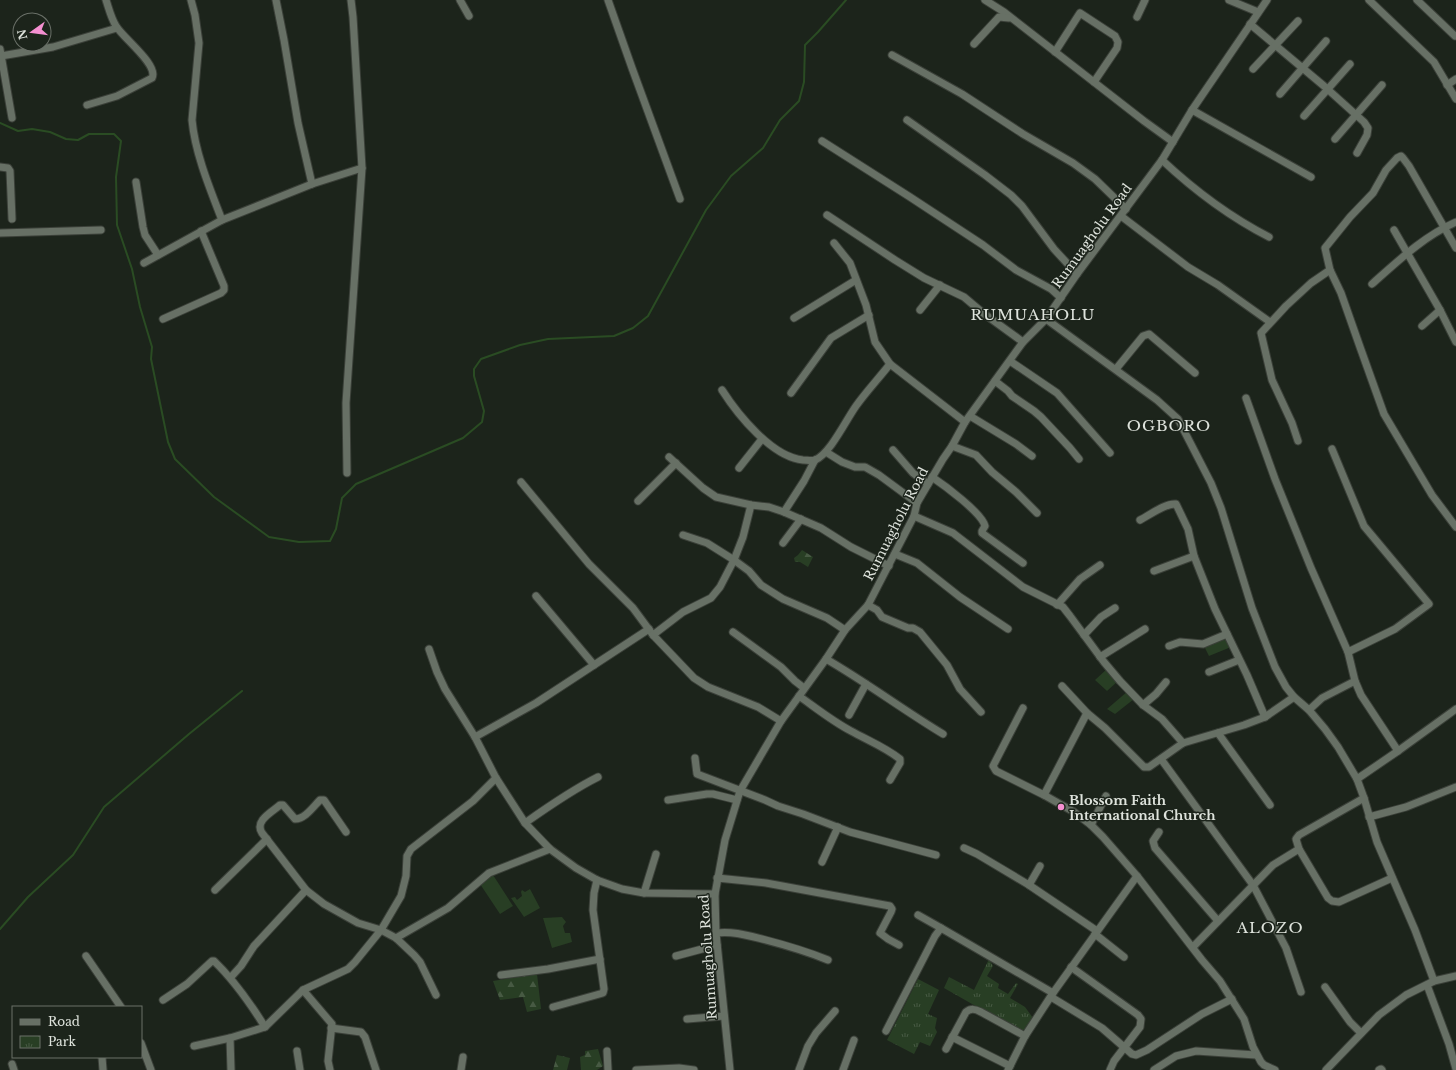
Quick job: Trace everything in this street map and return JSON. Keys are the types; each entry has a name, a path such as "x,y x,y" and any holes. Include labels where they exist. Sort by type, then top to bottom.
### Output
{"street":[{"path":"87,105 117,96 152,78 154,75 153,71 141,54 117,28 106,0"},
{"path":"191,0 199,43 192,120 193,129 206,178 222,220"},
{"path":"276,0 298,123 312,184"},
{"path":"347,473 346,402 362,168 351,0"},
{"path":"460,0 469,16"},
{"path":"608,0 680,198"},
{"path":"985,0 1173,142"},
{"path":"1137,17 1145,0"},
{"path":"1229,0 1258,12"},
{"name":"Rumuagholu Road","path":"730,1070 717,945 715,894 725,840 740,791 781,721 845,630 868,604 914,516 917,503 968,419 1024,342 1046,318 1061,298 1077,274 1162,160 1192,110 1267,0"},
{"path":"1369,0 1434,62 1456,99"},
{"path":"1417,0 1455,36"},
{"path":"1055,52 1080,13 1115,36 1118,42 1117,48 1094,82"},
{"path":"974,44 999,17 1002,16 1013,20"},
{"path":"1253,69 1298,21"},
{"path":"1250,24 1328,89 1368,128 1367,135 1357,153"},
{"path":"12,118 0,52 16,54 53,47 117,28"},
{"path":"1280,94 1326,41"},
{"path":"892,55 962,94 1022,134 1073,163 1095,179 1126,209"},
{"path":"1304,116 1350,64"},
{"path":"1448,85 1456,79"},
{"path":"1335,139 1382,85"},
{"path":"1192,110 1311,177"},
{"path":"907,120 1011,195 1022,206 1054,249 1077,274"},
{"path":"822,142 983,244 1016,270 1051,290 1061,298"},
{"path":"1456,248 1401,156 1397,158 1386,170 1373,193 1350,217 1325,248 1330,270 1341,293 1384,414 1432,495 1456,527"},
{"path":"1162,160 1187,183 1252,228 1269,237"},
{"path":"0,168 8,168 10,171 12,219"},
{"path":"144,263 222,220 312,184 362,168"},
{"path":"136,182 145,235 158,255"},
{"path":"827,215 924,278 964,296 983,313 1024,342"},
{"path":"1121,216 1188,267 1218,285 1270,322"},
{"path":"1372,284 1407,252 1456,222"},
{"path":"0,232 102,230"},
{"path":"163,320 224,290 224,286 202,230"},
{"path":"1394,230 1440,310 1456,342"},
{"path":"834,243 850,263 869,314 875,342 890,364 968,419 1016,444 1032,456"},
{"path":"1298,442 1292,422 1272,380 1261,333 1270,322 1312,283 1330,270"},
{"path":"794,318 856,280"},
{"path":"920,310 940,285"},
{"path":"1422,326 1440,310"},
{"path":"791,393 831,338 869,314"},
{"path":"1046,318 1157,400 1178,418 1211,483 1221,508 1252,608 1275,667 1286,687 1294,697 1309,710 1326,729 1357,779 1369,817 1392,878 1412,923 1434,981"},
{"path":"1116,369 1143,336 1149,334 1195,373"},
{"path":"1010,361 1058,393 1110,453"},
{"path":"784,512 804,481 815,460 826,452 855,407 890,364"},
{"path":"995,380 1012,396 1042,417 1079,459"},
{"path":"722,390 738,412 762,439 787,455 799,459 815,460"},
{"path":"1246,398 1275,479 1311,568 1348,652 1355,681 1361,695 1398,752"},
{"path":"739,468 762,439"},
{"path":"952,446 976,455 992,472 1016,492 1037,513"},
{"path":"893,450 913,473 928,484"},
{"path":"1332,450 1364,526 1429,604 1395,629 1348,652"},
{"path":"826,452 842,462 855,467 865,467 879,475 917,503"},
{"path":"669,457 703,488 716,497 751,505 768,507 784,512 822,528 851,547 888,566"},
{"path":"638,501 676,463"},
{"path":"932,477 966,502 981,518 985,526 982,533 1023,563"},
{"path":"521,482 589,564 633,608 651,632 694,678 708,687 758,707 781,721"},
{"path":"1140,520 1166,505 1176,504 1188,529 1194,556 1215,609 1248,675 1265,717"},
{"path":"475,737 536,703 594,665 683,612 710,598 720,587 734,560 743,538 751,505"},
{"path":"914,516 953,534 1023,587 1063,607 1120,681 1143,705 1162,719 1183,743"},
{"path":"783,543 801,519"},
{"path":"683,534 707,543 734,560 749,571 761,585 783,599 828,618 845,630"},
{"path":"895,554 917,563 960,597 1008,629"},
{"path":"1154,571 1194,556"},
{"path":"1057,605 1080,579 1100,565"},
{"path":"536,596 594,665"},
{"path":"868,604 877,610 882,617 920,632 947,665 960,689 981,712"},
{"path":"1084,635 1101,617 1115,608"},
{"path":"1100,657 1145,629"},
{"path":"733,632 781,667 804,688"},
{"path":"1169,646 1180,642 1203,644 1227,634"},
{"path":"428,649 445,689 475,737 496,778 525,823 550,849 576,868 598,880 622,889 644,893 715,894"},
{"path":"826,659 942,734"},
{"path":"1208,672 1240,660"},
{"path":"1309,710 1322,698 1355,681"},
{"path":"1143,705 1156,694 1166,682"},
{"path":"849,716 866,684"},
{"path":"1062,686 1087,713 1105,728 1144,767 1149,767 1183,743 1265,717 1294,697"},
{"path":"799,696 826,716 850,731 892,753 900,759 900,762 890,780"},
{"path":"1023,708 993,766 993,769 1044,795 1091,825 1137,876 1220,981 1244,1019 1256,1055 1264,1065 1275,1070"},
{"path":"1357,779 1398,752 1456,709"},
{"path":"1044,795 1087,713"},
{"path":"1218,732 1270,805"},
{"path":"695,758 697,774 778,806 838,827 868,837 936,855"},
{"path":"1161,759 1253,885 1286,948 1301,992"},
{"path":"525,823 564,796 598,777"},
{"path":"194,1046 230,1038 265,1027 303,990 348,969 381,930 401,896 406,876 406,856 411,849 473,800 496,778"},
{"path":"1369,817 1406,807 1456,787"},
{"path":"668,800 714,794 737,800"},
{"path":"1091,825 1106,796"},
{"path":"1364,798 1299,835 1296,839 1299,849 1328,898 1332,901 1339,902 1392,878"},
{"path":"346,832 322,799 299,819 295,819 283,805 280,805 261,821 259,825 259,829 306,890 324,904 358,922 381,930 396,938 420,962 436,995"},
{"path":"822,862 838,827"},
{"path":"1159,832 1153,841 1155,848 1218,921"},
{"path":"215,890 267,839"},
{"path":"964,848 977,854 1029,885 1096,933 1124,957"},
{"path":"396,938 448,908 489,873 550,849"},
{"path":"1193,947 1273,865 1299,849"},
{"path":"644,893 656,854"},
{"path":"1029,885 1040,866"},
{"path":"952,1037 1009,1068 1025,1036 1052,995 1137,876"},
{"path":"717,878 772,884 890,906 892,909 891,912 880,933 898,944"},
{"path":"553,1007 602,993 604,989 593,910 594,893 598,880"},
{"path":"231,977 241,966 254,946 306,890"},
{"path":"918,915 1052,995 1102,1028 1132,1054 1139,1054 1202,1014 1232,999"},
{"path":"886,1031 935,936 941,928"},
{"path":"716,933 726,932 742,934 784,944 828,960"},
{"path":"676,956 717,945"},
{"path":"86,956 120,1006"},
{"path":"501,975 555,968 600,959"},
{"path":"163,1000 187,984 212,961 214,961 231,977 250,1002 265,1027"},
{"path":"1071,967 1138,1015 1141,1019 1140,1027 1114,1061 1110,1070"},
{"path":"1326,1070 1379,1015 1406,995 1434,981 1456,976"},
{"path":"1427,985 1449,1044 1456,1069"},
{"path":"1325,987 1350,1022 1361,1033"},
{"path":"303,990 330,1020 332,1028 328,1061 330,1070"},
{"path":"946,1049 966,1012 972,1009 981,1012 1025,1036"},
{"path":"799,1070 808,1046 816,1033 835,1011"},
{"path":"687,1019 724,1016"},
{"path":"332,1028 361,1032 366,1037 376,1070"},
{"path":"230,1038 230,1070"},
{"path":"843,1070 854,1040"},
{"path":"142,1046 151,1070"},
{"path":"297,1050 300,1070"},
{"path":"606,1051 608,1070"},
{"path":"1156,1070 1176,1056 1196,1052 1256,1055"},
{"path":"461,1070 463,1057"},
{"path":"102,1058 103,1070"},
{"path":"637,1070 679,1068 694,1070"}],"green space":[{"path":"802,550 813,557 808,567 800,562 795,562 794,558"},
{"path":"1226,638 1231,647 1209,656 1204,646"},
{"path":"1108,668 1118,681 1107,691 1095,680"},
{"path":"1128,691 1134,699 1115,714 1107,709"},
{"path":"493,875 513,906 500,914 480,884"},
{"path":"530,889 540,908 524,917 511,898 515,897 517,900 522,896 522,890 525,892"},
{"path":"562,917 566,922 563,926 565,933 570,933 572,942 552,948 543,918"},
{"path":"989,959 993,966 987,976 999,984 998,988 1008,994 1016,983 1018,984 1010,998 1025,1007 1033,1018 1023,1033 944,988 949,977 974,990"},
{"path":"537,974 541,1009 527,1012 523,997 500,1000 493,981"},
{"path":"918,979 939,990 928,1014 937,1018 935,1028 937,1032 930,1046 920,1042 914,1054 887,1040"},
{"path":"598,1049 603,1066 597,1070 581,1070 580,1057 585,1055 585,1051"},
{"path":"557,1055 570,1058 567,1070 553,1070"}],"waterway":[{"path":"0,123 18,131 32,129 50,132 66,139 78,140 89,134 114,134 121,141 116,177 117,225 132,269 140,307 152,347 151,359 168,442 175,459 214,497 269,537 299,542 330,541 336,529 342,498 356,484 463,438 482,422 484,411 474,376 474,369 481,359 520,345 548,339 614,336 633,328 648,316 706,210 731,176 763,148 780,120 799,101 804,82 805,45 846,0"},
{"path":"0,929 28,897 73,855 104,807 242,691"}],"place":[{"name":"Blossom Faith International Church","path":"1061,807"}],"district":[{"name":"RUMUAHOLU","path":"1033,314"},
{"name":"OGBORO","path":"1169,425"},
{"name":"ALOZO","path":"1270,927"}]}
